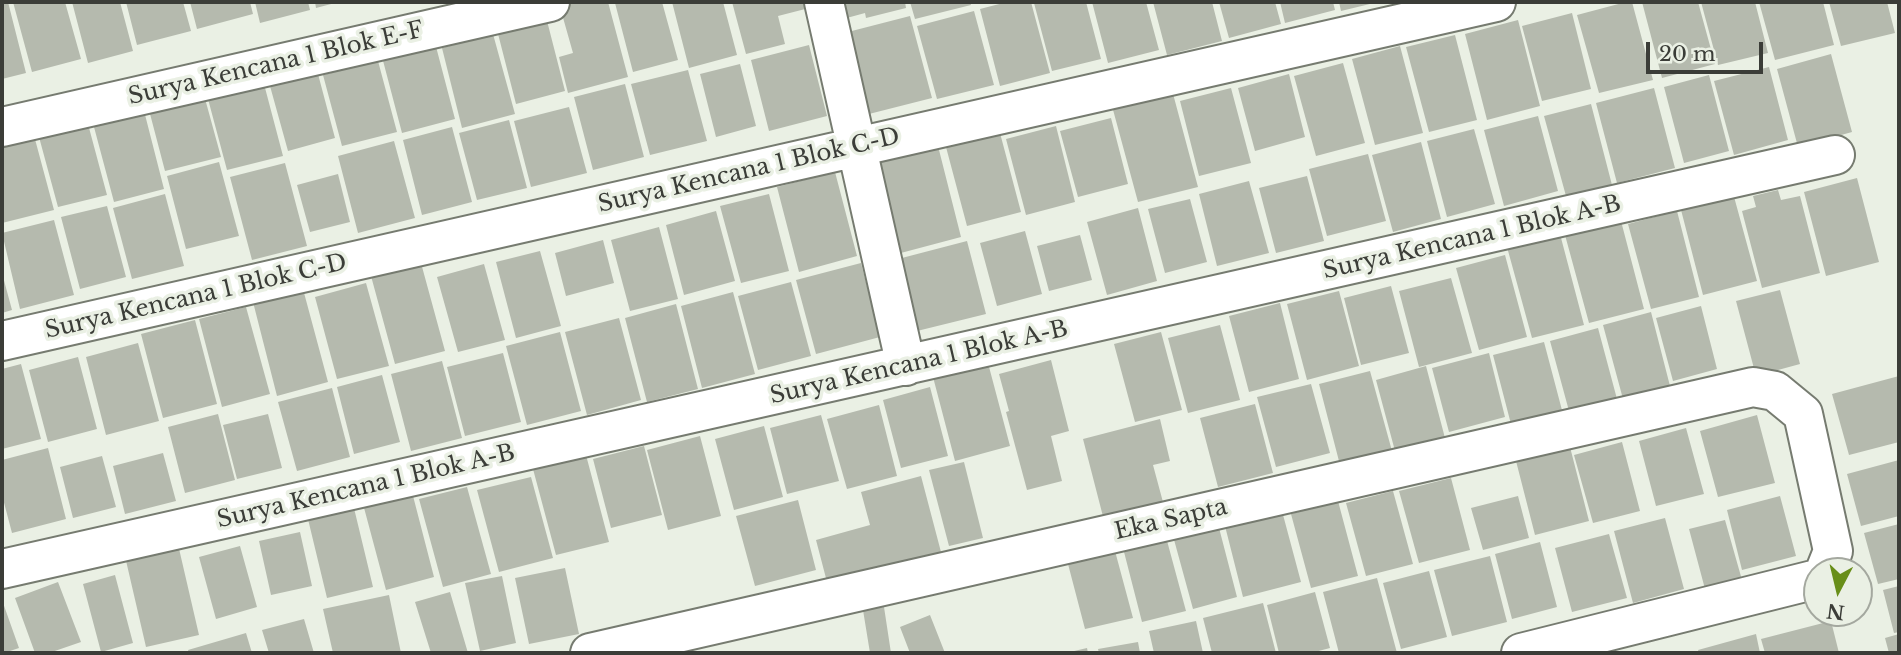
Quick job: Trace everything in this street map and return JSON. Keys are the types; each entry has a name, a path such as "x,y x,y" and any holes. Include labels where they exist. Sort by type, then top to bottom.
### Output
{"street":[{"name":"Surya Kencana 1 Blok E-F","path":"2,127 550,2"},
{"path":"824,2 906,366"},
{"name":"Surya Kencana 1 Blok C-D","path":"2,341 1496,2"},
{"name":"Surya Kencana 1 Blok A-B","path":"2,569 1836,155"},
{"name":"Eka Sapta","path":"590,653 1753,387 1776,391 1803,414 1833,551 1831,557"},
{"path":"1521,653 1803,582"}],"building":[{"path":"2,2 8,2 26,73 2,79"},
{"path":"13,2 65,2 81,59 32,72"},
{"path":"72,2 120,2 133,51 88,63"},
{"path":"126,2 183,2 191,31 137,45"},
{"path":"190,2 250,2 253,14 197,29"},
{"path":"255,2 308,2 310,10 260,23"},
{"path":"315,2 335,2 335,3 316,8"},
{"path":"579,2 608,2 628,77 568,93 559,57 573,53 560,7"},
{"path":"662,2 678,60 633,72 615,3"},
{"path":"672,2 723,2 737,55 689,68"},
{"path":"732,2 811,2 813,7 778,16 785,44 746,54"},
{"path":"838,2 905,2 906,8 866,18 865,13 843,19"},
{"path":"910,2 970,2 971,5 915,19"},
{"path":"1007,2 1031,2 1050,73 1000,86 980,9"},
{"path":"1086,2 1101,59 1052,71 1034,3"},
{"path":"1092,2 1146,2 1159,50 1108,63"},
{"path":"1153,2 1212,2 1222,41 1167,55"},
{"path":"1219,2 1275,2 1281,24 1229,38"},
{"path":"1280,2 1333,2 1335,10 1285,23"},
{"path":"1339,2 1374,2 1374,3 1341,11"},
{"path":"1632,2 1653,80 1599,93 1577,15"},
{"path":"1642,2 1698,2 1715,64 1662,78"},
{"path":"1701,2 1755,2 1768,53 1718,65"},
{"path":"1759,2 1823,2 1834,45 1775,60"},
{"path":"1829,2 1887,2 1895,33 1841,46"},
{"path":"974,11 994,85 937,99 917,26"},
{"path":"545,13 565,91 516,104 496,26"},
{"path":"1572,13 1591,89 1542,101 1522,26"},
{"path":"910,16 932,98 865,115 844,33"},
{"path":"1518,20 1540,106 1487,120 1465,34"},
{"path":"493,34 515,114 462,128 442,48"},
{"path":"1455,35 1477,120 1429,132 1406,47"},
{"path":"434,39 455,119 402,133 381,53"},
{"path":"809,45 827,116 769,131 751,60"},
{"path":"1400,46 1423,133 1375,145 1352,59"},
{"path":"1831,54 1852,132 1798,147 1777,69"},
{"path":"378,61 397,132 342,146 323,75"},
{"path":"1343,63 1365,143 1316,156 1294,76"},
{"path":"740,64 756,126 716,137 700,74"},
{"path":"1769,67 1788,140 1734,155 1714,81"},
{"path":"688,70 707,141 650,155 631,84"},
{"path":"318,74 335,138 288,151 270,86"},
{"path":"1289,74 1305,137 1255,151 1238,88"},
{"path":"1709,75 1729,151 1684,163 1664,87"},
{"path":"264,84 283,156 227,170 208,99"},
{"path":"625,84 644,157 593,170 574,97"},
{"path":"1231,88 1251,163 1199,176 1180,101"},
{"path":"1654,88 1675,168 1617,183 1596,103"},
{"path":"1172,90 1198,187 1138,202 1112,106"},
{"path":"204,95 221,157 165,171 149,110"},
{"path":"141,99 164,189 114,202 90,112"},
{"path":"1591,104 1612,185 1566,196 1544,116"},
{"path":"569,107 587,173 531,187 514,121"},
{"path":"1538,116 1558,191 1504,206 1484,130"},
{"path":"1111,118 1128,184 1078,197 1060,131"},
{"path":"509,120 527,188 477,200 459,133"},
{"path":"88,124 107,195 58,207 39,137"},
{"path":"1056,126 1075,202 1026,215 1006,139"},
{"path":"452,127 472,202 422,215 403,140"},
{"path":"32,128 54,210 2,223 2,136"},
{"path":"1474,129 1495,204 1447,217 1427,141"},
{"path":"1000,133 1021,212 967,226 946,147"},
{"path":"394,141 415,218 358,233 338,156"},
{"path":"1421,142 1441,219 1393,232 1372,155"},
{"path":"938,146 961,237 897,254 873,163"},
{"path":"1368,154 1386,221 1327,236 1309,169"},
{"path":"219,162 239,236 186,249 167,176"},
{"path":"285,163 307,246 252,260 230,177"},
{"path":"835,172 857,256 799,272 777,187"},
{"path":"338,174 350,222 310,232 297,185"},
{"path":"1307,176 1324,241 1276,253 1259,188"},
{"path":"1857,178 1879,262 1826,276 1804,192"},
{"path":"1249,181 1269,253 1217,266 1199,194"},
{"path":"1778,190 1781,200 1800,196 1820,273 1762,288 1742,211 1756,207 1753,196"},
{"path":"1733,193 1757,281 1703,295 1680,206"},
{"path":"165,194 184,266 132,279 113,208"},
{"path":"769,194 789,271 741,283 720,206"},
{"path":"1190,199 1207,262 1165,273 1148,209"},
{"path":"107,206 126,277 80,289 61,217"},
{"path":"1138,208 1157,281 1107,295 1087,222"},
{"path":"716,211 735,281 684,295 666,225"},
{"path":"1677,211 1699,297 1651,309 1628,224"},
{"path":"54,220 74,295 20,309 2,233"},
{"path":"1621,221 1644,309 1589,323 1565,235"},
{"path":"659,227 678,299 630,311 611,240"},
{"path":"1025,231 1042,294 997,306 980,243"},
{"path":"1560,234 1584,325 1532,338 1507,247"},
{"path":"1080,235 1092,280 1049,291 1037,246"},
{"path":"603,240 614,283 566,296 555,253"},
{"path":"967,241 986,314 917,331 898,259"},
{"path":"540,251 561,326 516,338 496,262"},
{"path":"1505,255 1527,337 1479,350 1456,268"},
{"path":"421,263 445,351 395,364 371,276"},
{"path":"861,263 880,337 816,354 796,280"},
{"path":"484,264 505,340 458,352 437,277"},
{"path":"2,273 12,310 2,313"},
{"path":"1451,278 1472,353 1419,367 1399,291"},
{"path":"791,282 811,356 758,370 738,296"},
{"path":"366,283 389,366 337,379 315,297"},
{"path":"1391,286 1409,353 1361,365 1344,298"},
{"path":"303,289 328,382 277,396 253,302"},
{"path":"1780,290 1800,364 1756,376 1736,301"},
{"path":"1339,291 1359,366 1307,380 1287,304"},
{"path":"733,292 755,374 702,388 681,306"},
{"path":"1280,303 1299,379 1249,392 1229,316"},
{"path":"676,304 698,389 647,402 625,318"},
{"path":"1701,306 1717,369 1673,381 1656,318"},
{"path":"246,307 270,394 222,407 199,319"},
{"path":"1651,312 1670,386 1623,399 1603,325"},
{"path":"619,318 641,400 587,415 565,332"},
{"path":"195,320 217,404 163,418 141,334"},
{"path":"1220,325 1240,400 1188,413 1168,338"},
{"path":"1598,328 1617,399 1569,411 1550,341"},
{"path":"560,332 581,411 527,425 506,346"},
{"path":"1161,332 1182,410 1135,422 1114,344"},
{"path":"1544,342 1563,414 1512,428 1493,355"},
{"path":"138,343 159,421 106,435 86,357"},
{"path":"503,353 521,422 465,436 447,367"},
{"path":"1489,353 1505,417 1449,432 1432,368"},
{"path":"78,357 97,429 48,442 29,370"},
{"path":"1051,360 1069,431 1051,436 1062,481 1027,490 1006,412 1009,411 999,374"},
{"path":"442,361 462,438 411,451 391,374"},
{"path":"988,363 1010,446 955,461 933,377"},
{"path":"21,364 41,439 2,449 2,369"},
{"path":"1426,366 1445,438 1395,451 1376,380"},
{"path":"1370,371 1392,451 1340,465 1319,384"},
{"path":"382,375 400,442 354,454 337,387"},
{"path":"1899,376 1899,442 1849,455 1832,394"},
{"path":"1311,384 1330,453 1276,467 1257,397"},
{"path":"930,387 948,456 901,468 883,400"},
{"path":"332,388 350,457 297,471 278,402"},
{"path":"1255,404 1273,473 1218,487 1200,418"},
{"path":"879,405 897,476 847,489 827,419"},
{"path":"218,414 235,480 185,493 168,427"},
{"path":"268,414 282,468 237,479 223,425"},
{"path":"821,415 839,481 787,494 770,428"},
{"path":"1757,415 1775,483 1718,497 1700,431"},
{"path":"1160,419 1170,461 1153,465 1167,517 1107,532 1083,439"},
{"path":"764,426 783,497 734,510 715,439"},
{"path":"1686,428 1704,494 1656,506 1639,441"},
{"path":"700,436 721,516 668,530 647,450"},
{"path":"1622,442 1640,511 1593,523 1574,455"},
{"path":"644,446 662,515 611,528 593,459"},
{"path":"1570,447 1589,521 1535,535 1516,461"},
{"path":"48,448 66,519 12,533 2,495 2,460"},
{"path":"163,453 176,501 125,514 113,466"},
{"path":"586,455 609,542 556,555 533,469"},
{"path":"102,456 116,507 73,518 60,467"},
{"path":"1899,460 1899,516 1861,526 1847,474"},
{"path":"964,462 983,538 949,546 929,470"},
{"path":"921,476 941,552 827,582 816,540 870,525 861,492"},
{"path":"531,477 553,558 499,572 477,490"},
{"path":"1451,478 1470,550 1419,563 1399,491"},
{"path":"467,487 491,574 443,587 419,499"},
{"path":"1393,491 1413,564 1366,576 1346,503"},
{"path":"412,492 434,577 386,590 363,504"},
{"path":"1518,496 1529,538 1483,550 1471,508"},
{"path":"1780,496 1796,556 1742,570 1727,510"},
{"path":"798,500 816,570 755,586 736,516"},
{"path":"1338,501 1358,576 1311,588 1291,514"},
{"path":"353,504 373,587 327,598 307,515"},
{"path":"1282,511 1301,582 1243,597 1225,526"},
{"path":"1665,518 1684,589 1633,603 1614,531"},
{"path":"1725,520 1742,580 1705,589 1689,529"},
{"path":"1218,524 1237,597 1193,609 1173,536"},
{"path":"1899,524 1899,579 1878,584 1873,557 1871,557 1864,533"},
{"path":"300,532 312,586 271,595 259,541"},
{"path":"1609,534 1627,598 1572,612 1555,548"},
{"path":"1166,537 1186,611 1142,622 1123,548"},
{"path":"177,540 199,635 146,647 124,552"},
{"path":"1540,542 1557,607 1512,619 1495,554"},
{"path":"240,546 257,607 216,619 199,557"},
{"path":"1115,551 1133,618 1085,629 1068,564"},
{"path":"1490,556 1507,622 1452,636 1434,570"},
{"path":"565,568 579,634 529,644 515,578"},
{"path":"1429,571 1447,637 1401,649 1383,583"},
{"path":"115,575 133,643 101,652 83,584"},
{"path":"502,576 516,643 480,651 465,583"},
{"path":"1377,578 1397,653 1339,653 1323,592"},
{"path":"58,582 81,642 49,653 35,653 15,598"},
{"path":"1899,586 1899,632 1894,633 1883,590"},
{"path":"450,592 468,653 431,653 415,602"},
{"path":"1315,592 1330,648 1311,653 1279,653 1267,605"},
{"path":"389,595 401,653 333,653 323,609"},
{"path":"2,600 19,648 4,653 2,653"},
{"path":"1263,603 1276,653 1212,653 1203,618"},
{"path":"884,607 891,653 870,653 863,610"},
{"path":"930,615 945,653 910,653 900,627"},
{"path":"304,619 314,653 269,653 262,630"},
{"path":"1196,621 1203,653 1154,653 1149,631"},
{"path":"1808,627 1832,627 1839,653 1765,653 1761,639"},
{"path":"246,633 252,653 189,653 188,650"},
{"path":"1756,634 1760,653 1699,653 1698,650"},
{"path":"1899,634 1899,653 1889,653 1885,638"},
{"path":"1138,642 1140,653 1099,653 1098,649"},
{"path":"1087,648 1088,653 1070,653 1070,652"}]}
